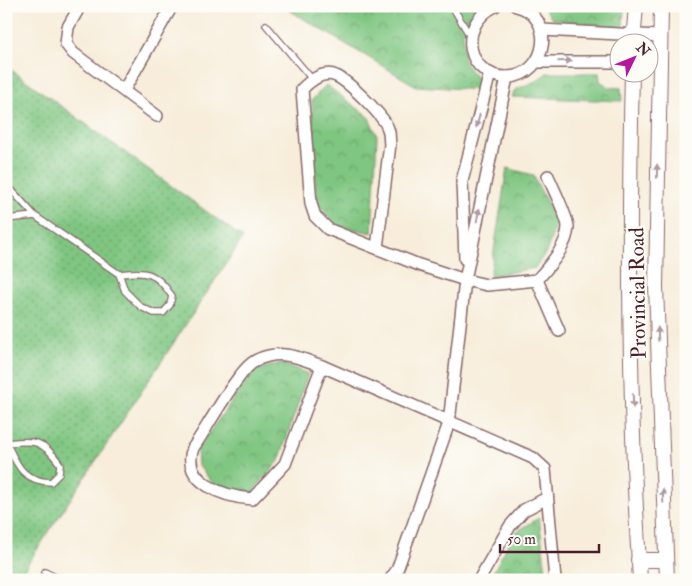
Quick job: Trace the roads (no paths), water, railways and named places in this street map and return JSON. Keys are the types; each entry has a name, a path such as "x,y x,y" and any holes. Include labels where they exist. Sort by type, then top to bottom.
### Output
{"street":[{"path":"80,6 68,27 66,44 73,53 158,116"},
{"path":"124,90 172,6"},
{"path":"634,32 636,6"},
{"name":"Provincial Road","path":"659,32 661,6"},
{"path":"487,8 473,27 470,36 474,58 490,74 507,77 518,76 529,70 537,62 542,52 541,30 530,12 519,7"},
{"path":"541,30 610,36"},
{"path":"537,62 610,62"},
{"path":"465,280 462,181 490,74"},
{"path":"376,248 390,144 388,127 377,111 336,76 326,75 312,79 302,90 311,204 315,216 328,229 376,248 465,280 487,285 537,280 563,244 568,226 548,176"},
{"path":"390,580 397,570 449,422 465,280 507,77"},
{"name":"Provincial Road","path":"632,82 630,276 640,580"},
{"name":"Provincial Road","path":"654,82 656,287 667,580"},
{"path":"537,280 559,331"},
{"path":"322,366 285,464 267,486 252,499 233,498 211,487 192,472 189,459 193,448 240,377 253,362 270,356 284,354 322,366 534,458 545,469 555,580"},
{"path":"479,580 510,526 524,510 547,498"},
{"path":"638,560 666,560"}],"lane":[{"path":"452,6 470,36"},
{"path":"266,25 312,79"},
{"path":"6,184 35,216 119,274 125,291 141,307 154,313 163,313 170,305 172,296 153,274 140,272 119,274"},
{"path":"6,219 35,216"},
{"path":"28,441 42,443 60,464 59,474 51,482 42,482 29,477 13,460 7,442 28,441"},
{"path":"45,572 60,580"}]}
